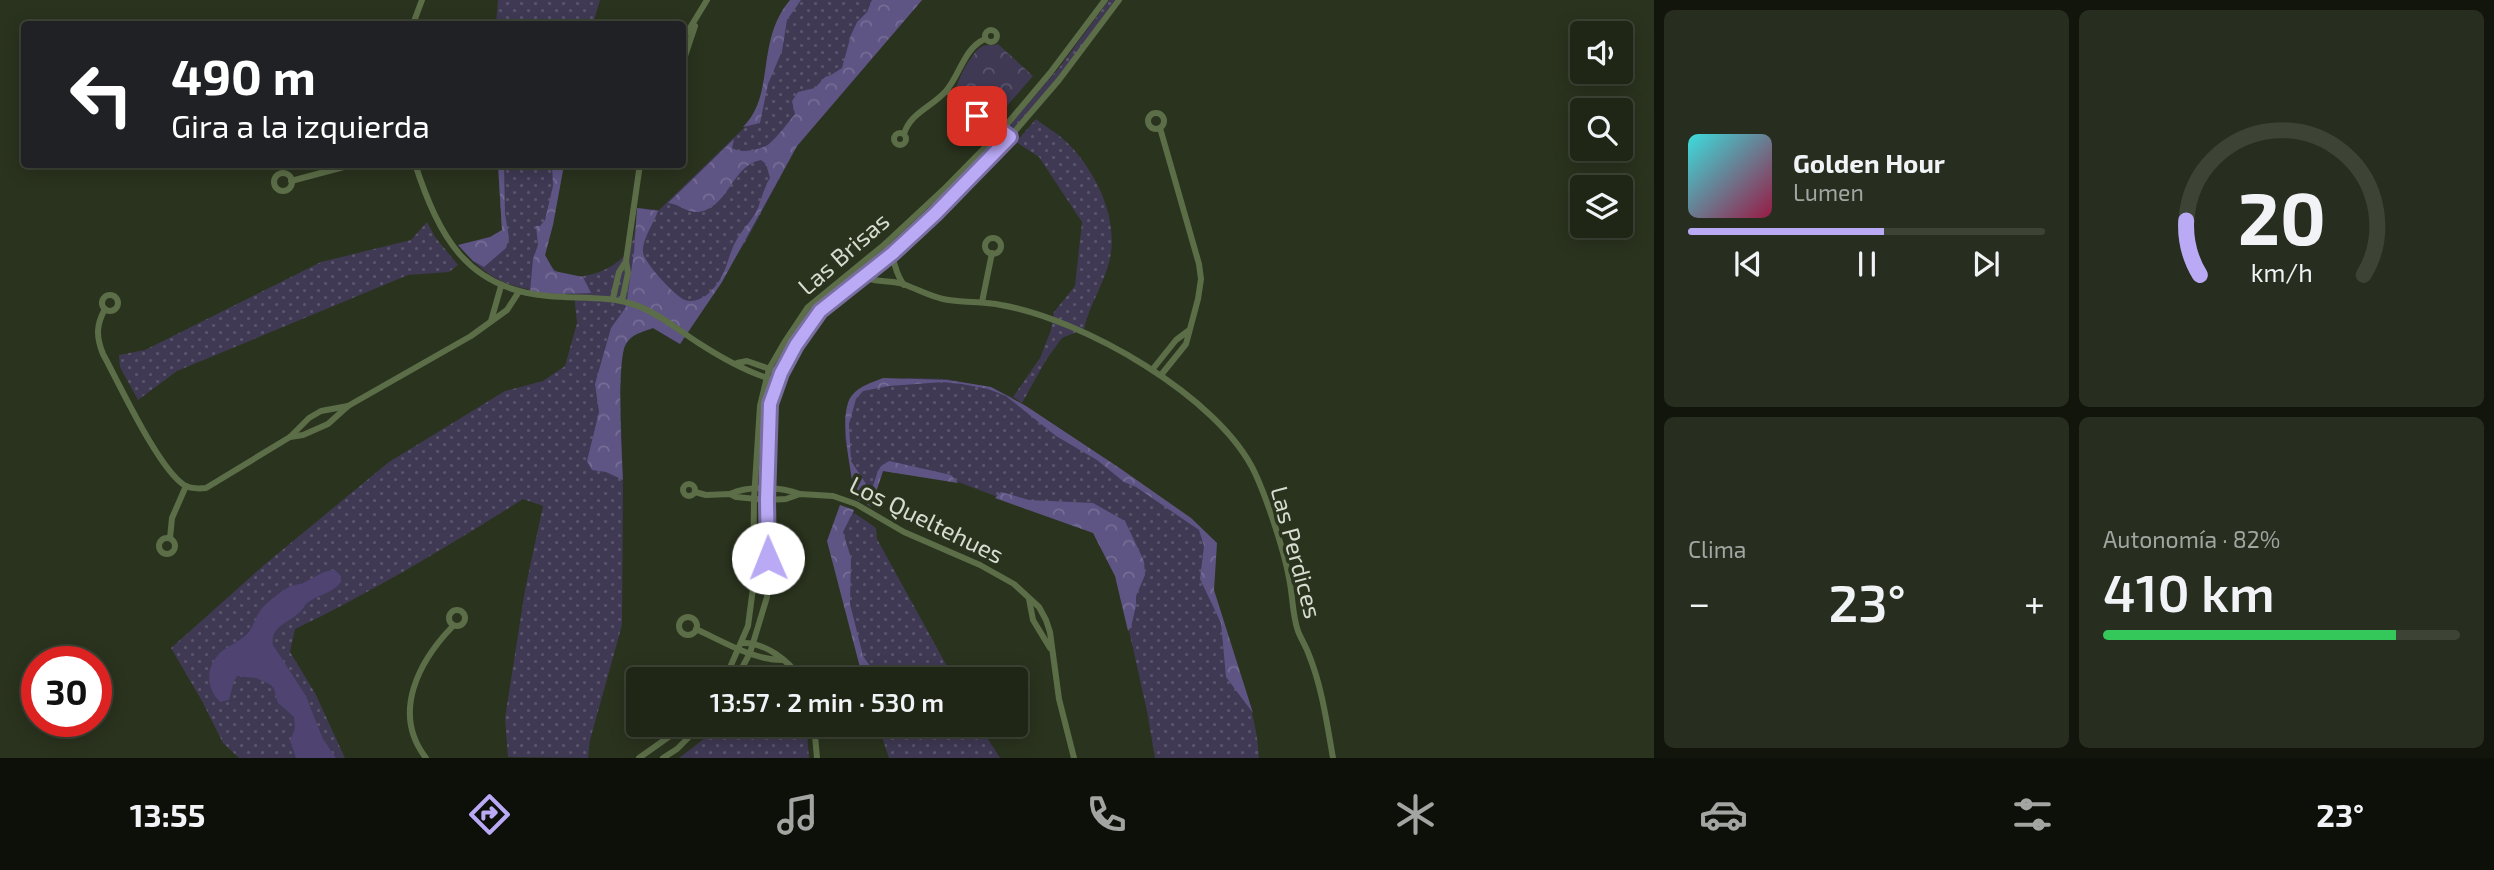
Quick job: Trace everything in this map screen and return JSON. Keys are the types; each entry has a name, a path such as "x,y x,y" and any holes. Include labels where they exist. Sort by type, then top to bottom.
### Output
{"street":[{"path":"414,21 422,0"},
{"path":"686,35 707,0"},
{"name":"Las Brisas","path":"730,667 748,626 753,588 754,499 760,406 769,369 783,342 808,307 885,244 1002,130 1050,73 1105,0"},
{"name":"Las Brisas","path":"742,667 754,644 767,597 770,404 777,381 796,345 820,311 893,253 1010,137 1068,69 1119,0"},
{"path":"686,55 696,21"},
{"path":"904,134 910,120 947,91 974,46 985,39"},
{"path":"947,91 977,116 1003,144"},
{"path":"977,116 983,117 1010,137"},
{"path":"1160,128 1199,264 1200,279 1198,299 1186,344 1161,375"},
{"path":"292,181 340,168"},
{"path":"417,168 439,224 456,252 501,286 518,293 613,298 622,301 654,314 744,369 777,381"},
{"path":"622,301 628,274 626,261 639,168"},
{"path":"885,244 893,253 896,272 904,285"},
{"path":"982,302 992,253"},
{"path":"613,298 619,272 626,261"},
{"path":"855,269 863,278"},
{"name":"Las Perdices","path":"863,278 904,285 945,299 1017,308 1053,321 1100,341 1161,375 1224,428 1255,473 1289,578 1296,620 1315,675 1333,758"},
{"path":"490,323 501,286"},
{"path":"105,309 99,319 97,334 103,354 162,461 186,486 197,489 206,488 289,437 328,424 348,406 490,323 507,310 518,293"},
{"path":"1152,370 1189,329"},
{"path":"737,363 747,361 781,373"},
{"path":"289,437 298,426 321,411 348,406"},
{"path":"170,538 172,518 186,486"},
{"name":"Los Queltehues","path":"730,495 737,491 788,489 800,494 828,495 856,504 904,531 1014,583 1040,607 1046,620 1059,699 1074,758"},
{"name":"Los Queltehues","path":"695,492 767,500 786,499 800,494"},
{"name":"Los Queltehues","path":"1029,599 1034,620 1050,648"},
{"path":"426,758 411,730 409,702 425,665 453,625"},
{"path":"696,629 740,646 750,653 782,660"},
{"path":"740,646 754,644 774,652 789,667"},
{"path":"639,758 669,737"},
{"path":"663,758 689,737"},
{"path":"815,737 817,758"}],"green space":[{"path":"498,0 600,0 594,21 496,21"},
{"path":"790,0 801,0 787,20 782,51 768,84 760,123 743,127 753,114 759,99 773,33 779,16"},
{"path":"791,0 922,0 797,146 747,239 680,344 653,328 633,335 623,347 620,390 623,488 622,625 590,740 588,758 508,757 505,718 525,590 543,506 523,499 411,567 295,629 290,652 315,693 345,758 239,758 223,743 171,648 264,565 389,462 505,391 543,381 565,366 577,323 574,294 510,285 485,271 460,246 491,237 502,230 498,168 562,168 545,255 551,266 560,273 584,276 597,273 620,260 628,251 639,208 659,210 751,121 759,105"},
{"path":"872,0 922,0 797,146 722,282 680,344 653,328 628,341 623,353 620,388 623,480 606,472 592,470 587,461 599,412 595,384 611,328 626,307 637,208 658,211 643,247 645,257 654,271 685,300 695,300 708,294 724,273 733,246 758,208 770,178 766,164 761,160 751,163 709,209 695,212 668,203 734,139 732,148 740,151 769,144 795,114 792,101 798,92 815,88 825,77 842,68 851,35"},
{"path":"1109,0 1115,0 1062,73 1012,130 1008,131 1008,127 1059,68"},
{"path":"998,44 1033,76 999,115 979,112 956,93 961,75 977,50 983,46"},
{"path":"1036,119 1059,135 1084,162 1107,209 1112,242 1108,267 1084,329 1062,338 1022,403 1013,397 1040,358 1051,330 1054,312 1075,286 1082,222 1039,157 1016,142"},
{"path":"498,168 504,168 505,214 509,238 506,248 484,267 473,261 458,245 490,237 502,230"},
{"path":"552,168 563,168 545,255 554,271 583,277 591,293 530,292 533,259 538,245 536,226 540,226 545,220 553,186"},
{"path":"427,222 435,237 458,265 449,272 408,275 177,371 138,400 120,367 119,355 145,350 321,262 411,240"},
{"path":"883,378 947,380 991,387 1026,406 1191,518 1217,543 1214,590 1253,713 1226,677 1221,623 1200,579 1204,546 1199,530 1136,487 1124,482 1097,460 1056,436 1006,396 988,389 943,382 863,391 856,399 849,424 851,461 870,490 869,496 862,496 860,501 852,496 846,432 848,403 858,390"},
{"path":"907,378 945,379 990,387 1011,397 1053,428 1122,471 1216,543 1214,591 1225,633 1253,715 1259,758 1155,758 1117,577 1094,533 958,482 883,471 871,505 853,484 845,438 845,417 849,403 857,391"},
{"path":"889,461 951,475 958,483 883,471 871,507 867,504 878,471"},
{"path":"1001,492 1029,500 1093,503 1125,521 1144,561 1145,575 1136,596 1136,606 1128,631 1115,576 1093,533 995,498"},
{"path":"840,505 854,510 843,532 851,558 850,604 863,656 871,667 860,667 827,541"},
{"path":"840,507 876,528 877,539 947,667 861,667 845,601"},
{"path":"807,737 809,758 679,758 705,738"},
{"path":"882,737 987,737 1000,758 889,758"}],"shaded area":[{"path":"335,570 341,576 338,586 308,602 274,633 273,645 306,696 323,739 336,758 296,758 290,741 295,728 294,717 278,703 271,685 256,678 237,676 229,700 220,702 212,691 210,671 220,653 246,635 263,607 272,599 291,586 323,572"}],"route":[{"path":"768,558 768,432 770,404 781,373 796,345 820,311 893,253 1010,137 983,117 977,116"}]}
